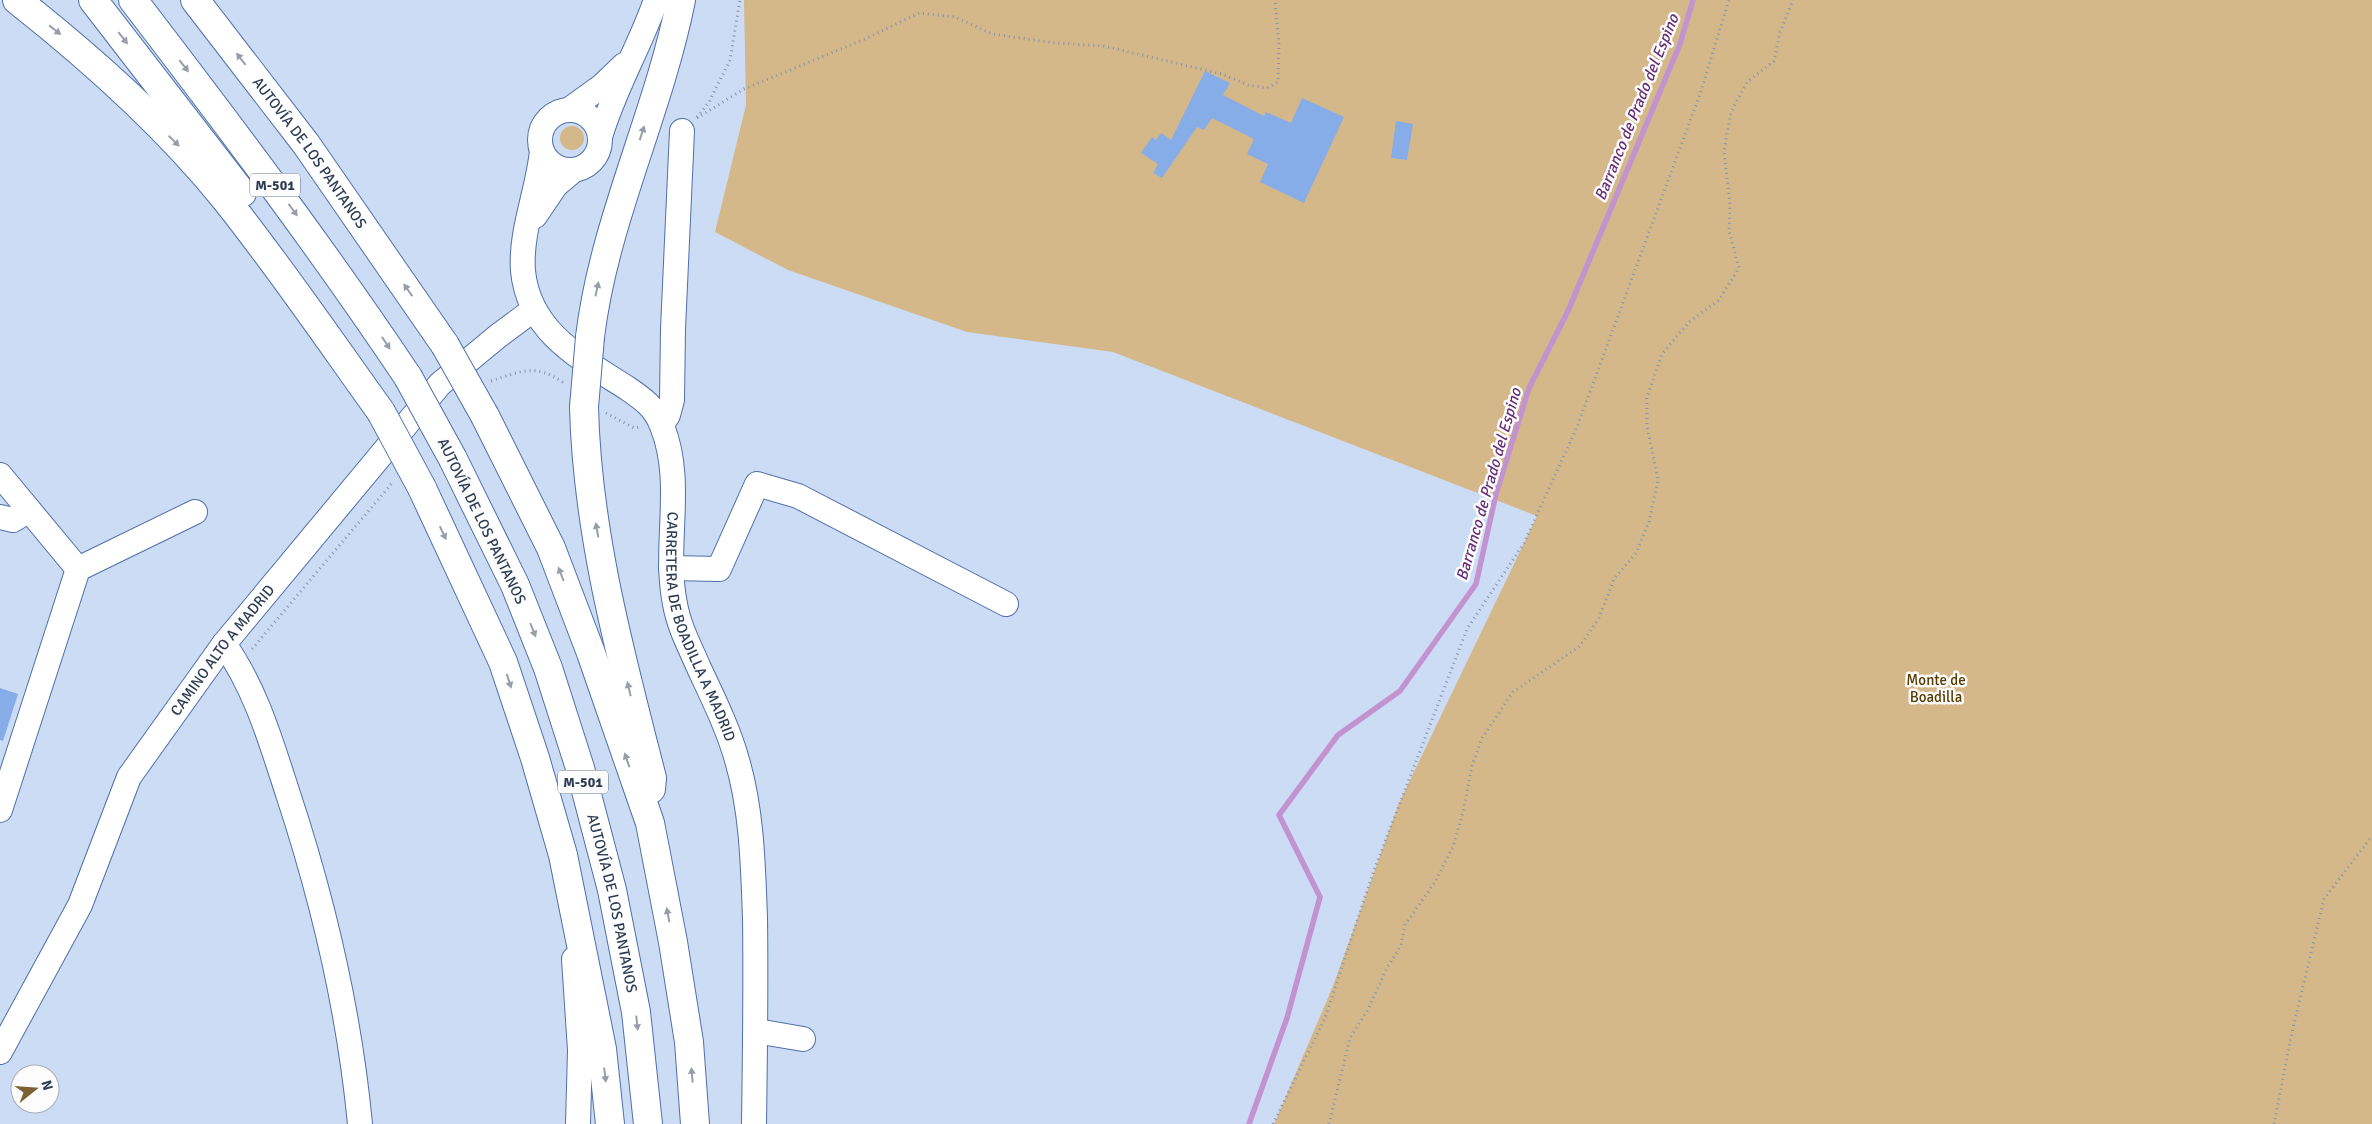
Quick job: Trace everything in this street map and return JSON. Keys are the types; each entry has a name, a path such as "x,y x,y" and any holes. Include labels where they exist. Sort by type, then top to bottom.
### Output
{"highway":[{"path":"17,0 69,41 178,146 226,200 380,412"},
{"path":"93,0 271,233 337,329 422,488 503,662 563,855 602,1049 610,1124"},
{"name":"AUTOVÍA DE LOS PANTANOS","path":"133,0 271,180 342,279 408,377 453,459 519,595 548,668 580,768 612,890 636,1012 648,1124"},
{"name":"AUTOVÍA DE LOS PANTANOS","path":"195,0 306,144 445,345 485,416 551,548 591,653 650,823 673,942 686,1024 695,1124"},
{"path":"650,823 652,778 631,695 592,506 584,407 590,337 601,270 660,78 681,0"}],"street":[{"path":"526,236 542,205 556,185 574,170 588,164 598,152 600,136 615,96 638,48 656,0"},
{"path":"570,109 602,86 638,48"},
{"path":"574,170 566,170 551,164 542,151 539,142 544,122 560,110 570,109 587,114 598,128 600,136"},
{"path":"662,424 668,415 672,400 673,329 682,131"},
{"path":"526,236 540,172 542,151"},
{"name":"CARRETERA DE BOADILLA A MADRID","path":"526,236 523,252 526,288 533,310 544,328 563,344 644,398 655,411 662,424 670,450 674,481 671,568 674,602 680,625 722,716 738,761 748,815 754,872 756,1030 754,1124"},
{"name":"CAMINO ALTO A MADRID","path":"0,1052 80,905 129,777 224,644 440,384 533,310"},
{"path":"0,475 78,570"},
{"path":"671,568 719,570 757,484 798,496 1006,604"},
{"path":"0,517 13,520 29,510"},
{"path":"0,810 78,570 195,512"},
{"path":"224,644 239,665 249,686 272,744 310,860 339,975 360,1124"},
{"path":"563,855 574,957 580,1050 578,1124"},
{"path":"756,1030 803,1039"}],"path":[{"path":"740,0 730,60 709,102 694,120 744,89 864,39 919,13 955,17 992,34 1055,43 1104,46 1222,74 1248,85 1268,88 1278,82 1279,44 1275,0"},
{"path":"1273,1124 1325,1018 1373,873 1467,630 1524,543 1577,427 1700,94 1729,0"},
{"path":"1329,1124 1350,1038 1367,1011 1386,970 1401,945 1405,925 1435,882 1452,847 1463,812 1472,766 1482,738 1513,692 1580,646 1599,618 1614,579 1636,553 1649,522 1658,480 1647,426 1647,397 1662,354 1689,322 1719,300 1739,268 1729,230 1730,205 1724,151 1731,112 1747,82 1774,61 1780,32 1793,0"},
{"path":"2274,1124 2292,1032 2324,899 2372,836"}],"green space":[{"name":"Monte de Boadilla","path":"744,0 2372,0 2372,1124 1274,1124 1333,986 1399,803 1537,516 1113,352 967,332 788,270 715,232 746,105"},
{"path":"572,126 581,129 584,138 581,147 572,150 563,147 560,138 563,129"}],"building":[{"path":"1205,71 1230,83 1223,95 1264,116 1266,112 1291,123 1302,98 1344,117 1304,203 1260,182 1268,164 1247,154 1254,139 1212,118 1204,130 1197,127 1162,178 1153,173 1158,164 1141,153 1152,137 1156,140 1161,133 1171,140"},
{"path":"1396,121 1413,124 1407,160 1391,158"},
{"path":"0,688 18,694 3,741 0,740"}],"waterway":[{"name":"Barranco de Prado del Espino","path":"1249,1124 1287,1018 1320,897 1279,815 1338,735 1400,691 1476,584 1496,494 1529,388 1568,311 1680,44 1693,0"}]}
